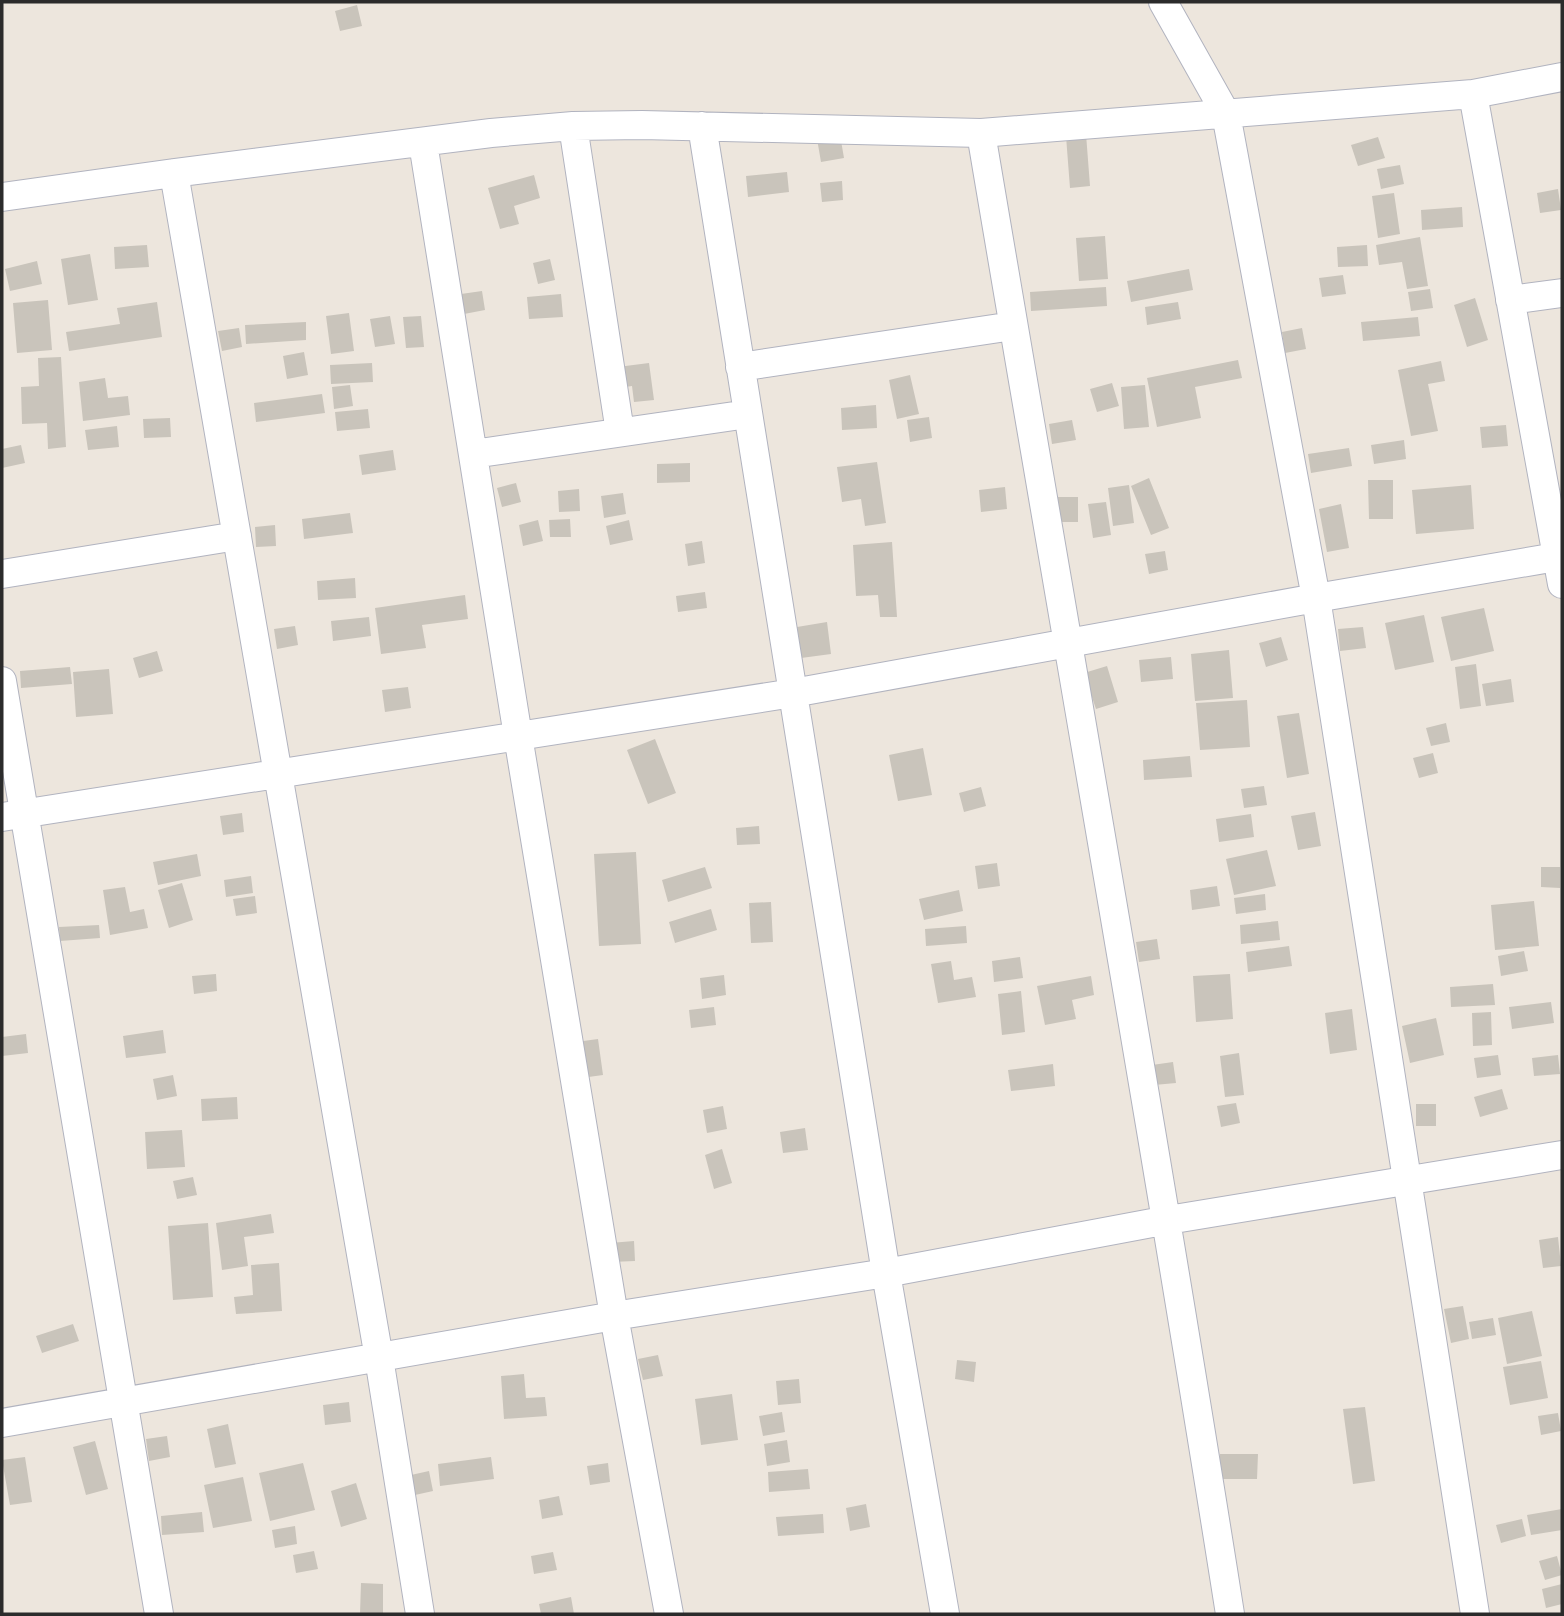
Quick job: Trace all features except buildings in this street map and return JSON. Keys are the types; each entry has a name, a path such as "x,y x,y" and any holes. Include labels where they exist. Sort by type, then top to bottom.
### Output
{"street":[{"path":"1163,2 1226,114 1316,598 1475,1614"},
{"path":"2,197 491,133 573,126 981,132 1473,94 1562,77"},
{"path":"13,815 793,693 1316,598 1561,566 1473,94"},
{"path":"573,126 620,432"},
{"path":"702,127 886,1273 945,1614"},
{"path":"981,132 1066,645 1168,1220 1230,1614"},
{"path":"423,143 614,1316 669,1614"},
{"path":"174,173 379,1358 420,1614"},
{"path":"1510,300 1562,293"},
{"path":"740,367 1013,326"},
{"path":"473,454 748,414"},
{"path":"2,574 237,536"},
{"path":"2,681 13,815 123,1401 159,1614"},
{"path":"2,1423 614,1316 886,1273 1168,1220 1562,1155"}]}
